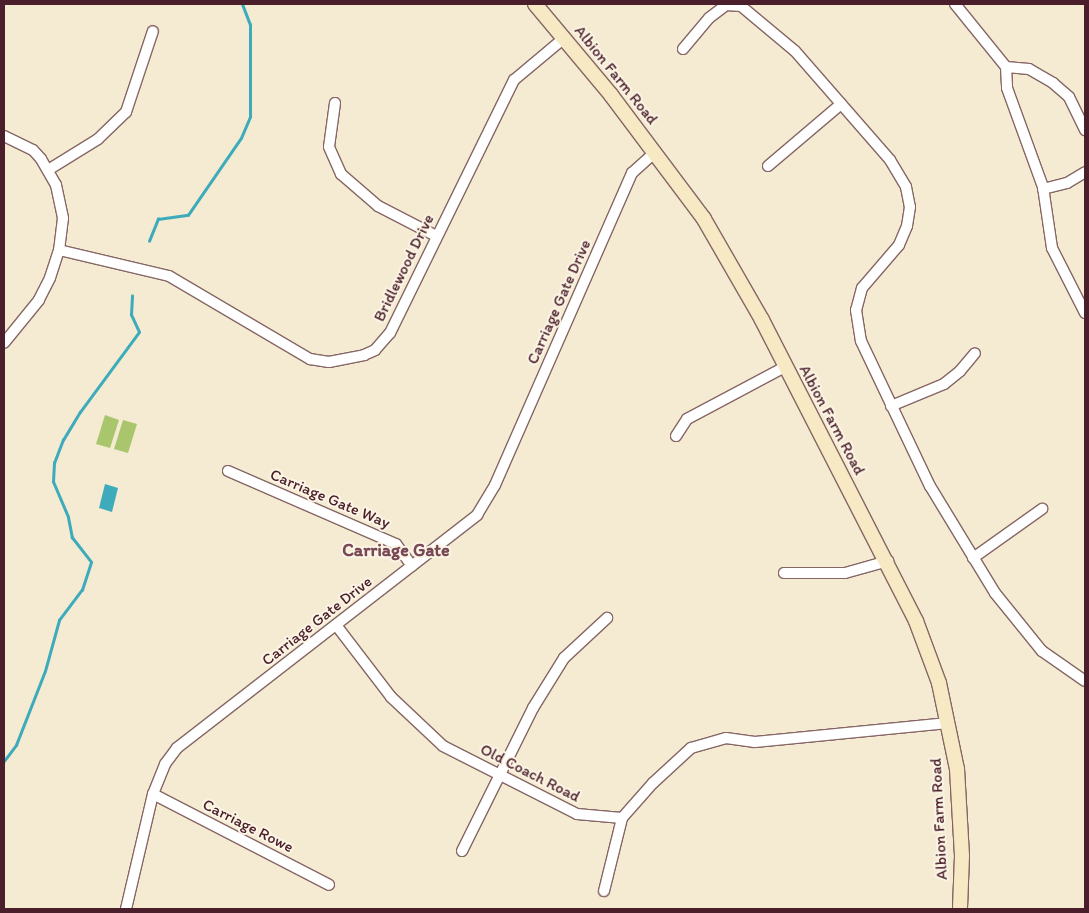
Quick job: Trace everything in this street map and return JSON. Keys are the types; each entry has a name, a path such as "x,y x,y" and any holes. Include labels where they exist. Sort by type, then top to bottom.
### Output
{"street":[{"name":"Albion Farm Road","path":"534,4 655,152 704,219 888,561 916,621 938,683 948,723 957,769 960,817 960,909"},
{"path":"955,4 1006,67 1007,88 1043,189 1052,248 1085,313"},
{"path":"682,49 709,18 726,5 741,6 795,51 890,160 906,187 910,207 907,226 899,245 862,288 856,310 861,341 930,486 973,558 1018,625 1036,645 1085,681"},
{"path":"48,170 98,140 126,112 153,31"},
{"name":"Bridlewood Drive","path":"59,250 169,276 310,359 329,362 364,356 382,343 514,80 563,39"},
{"path":"1006,67 1029,69 1053,83 1069,97 1085,130"},
{"path":"335,102 329,146 341,174 378,206 436,236"},
{"path":"768,166 841,104"},
{"path":"4,136 33,150 48,170 61,201 59,250 39,300 4,343"},
{"name":"Carriage Gate Drive","path":"126,909 153,794 165,764 177,748 477,515 495,485 632,173 655,152"},
{"path":"1043,189 1067,183 1085,172"},
{"path":"891,406 944,384 960,371 974,353"},
{"path":"676,436 687,419 785,367"},
{"name":"Carriage Gate Way","path":"228,471 396,544 412,566"},
{"path":"973,558 1042,509"},
{"path":"784,573 845,573 888,561"},
{"path":"462,851 533,708 564,658 607,618"},
{"name":"Old Coach Road","path":"336,624 391,697 415,722 443,746 577,814 622,818"},
{"path":"604,891 622,818 653,782 691,748 726,738 755,742 948,723"},
{"name":"Carriage Rowe","path":"153,794 329,885"}],"green space":[{"path":"105,415 119,420 110,448 96,444"},
{"path":"123,420 137,424 128,453 114,449"}],"water":[{"path":"105,484 118,488 112,512 99,508"}],"waterway":[{"path":"149,241 158,219 188,215 241,138 250,117 250,25 242,4"},
{"path":"4,761 16,745 45,671 59,620 82,590 91,562 72,538 68,517 53,482 54,463 63,440 80,412 139,332 131,315 132,296"}],"district":[{"name":"Carriage Gate","path":"396,550"}]}
